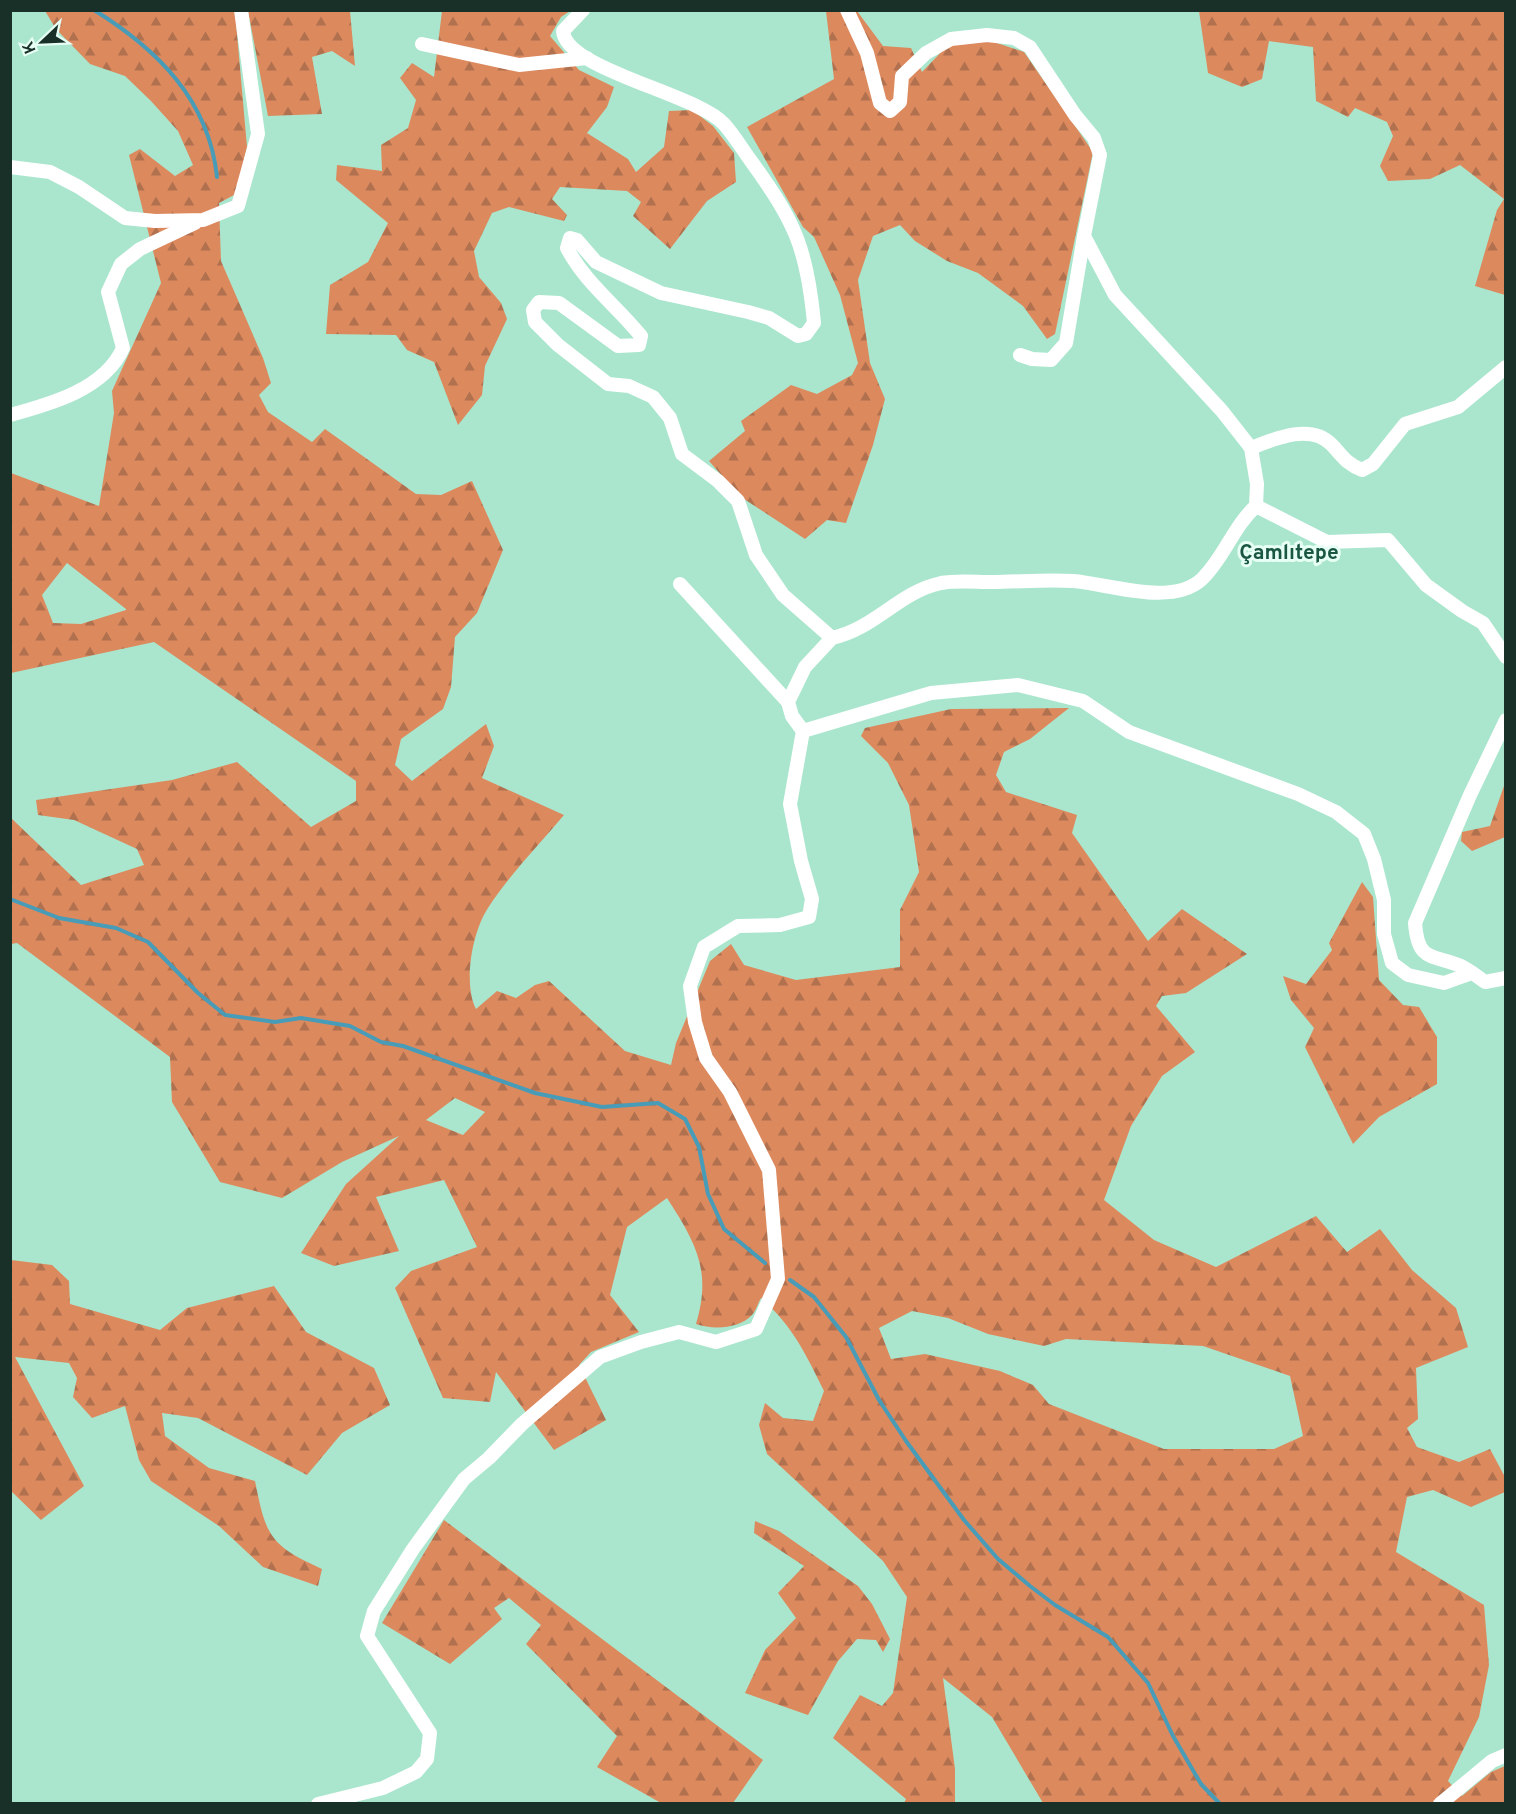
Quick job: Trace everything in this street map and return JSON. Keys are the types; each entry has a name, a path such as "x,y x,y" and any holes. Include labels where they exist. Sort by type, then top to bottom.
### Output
{"street":[{"path":"10,414 82,390 111,369 123,348 108,292 121,264 140,249 238,206 252,163 258,134 241,10"},
{"path":"583,10 563,31 563,37 572,48 645,87 677,95 724,123 790,219 804,253 814,323 806,334 798,336 769,318 661,293 596,261 577,240 570,238 567,248 574,262 592,285 641,336 639,345 618,346 558,303 539,302 533,310 535,322 558,345 608,384 629,386 653,397 670,418 682,454 718,481 738,501 756,555 783,595 832,638"},
{"path":"847,10 867,52 880,103 890,111 900,102 902,76 926,53 951,39 987,35 1014,38 1029,47 1075,115 1094,138 1100,155 1066,343 1051,360 1032,359 1020,355"},
{"path":"422,44 519,65 587,58"},
{"path":"10,167 50,172 79,187 125,218 155,221 203,220"},
{"path":"788,702 805,668 832,638 848,634 878,617 916,589 944,582 1074,581 1133,590 1163,592 1186,590 1202,579 1242,519 1256,506 1257,484 1251,448 1222,411 1115,295 1084,236"},
{"path":"1251,448 1277,437 1316,434 1330,443 1350,466 1362,470 1373,464 1406,424 1458,407 1506,367"},
{"path":"1256,506 1327,542 1388,540 1426,585 1483,623 1506,657"},
{"path":"318,1803 383,1788 416,1772 427,1759 430,1733 367,1636 374,1611 413,1549 464,1479 489,1458 522,1424 600,1357 641,1342 679,1332 716,1342 756,1329 778,1279 769,1170 730,1092 706,1058 695,1022 690,986 704,947 738,926 780,925 808,917 812,899 801,861 790,804 803,731 792,716 788,702 680,584"},
{"path":"803,731 931,693 1018,684 1083,701 1129,732 1298,794 1336,812 1364,834 1374,859 1384,900 1384,934 1392,963 1408,975 1444,983 1472,973"},
{"path":"1506,720 1470,795 1415,923 1417,944 1429,956 1460,966 1485,981 1506,978"},
{"path":"1440,1803 1492,1761 1506,1755"}],"green space":[{"path":"45,11 235,11 247,147 236,194 219,203 221,261 263,358 271,383 259,395 268,412 312,442 325,429 416,494 441,495 472,481 503,550 477,613 455,637 451,687 443,709 401,739 395,765 412,781 486,724 494,746 482,778 564,815 524,860 482,918 474,944 470,972 470,986 476,1009 497,991 516,998 535,985 549,981 625,1051 671,1065 676,1043 710,961 731,944 744,965 796,980 900,967 900,910 919,872 909,805 888,763 861,736 865,728 951,709 1069,708 1030,739 1004,752 996,775 1006,792 1077,815 1072,833 1148,941 1182,909 1247,954 1186,993 1162,996 1156,1006 1195,1052 1162,1076 1131,1126 1104,1200 1154,1240 1216,1267 1316,1216 1347,1252 1380,1229 1412,1270 1456,1308 1468,1347 1416,1368 1418,1419 1407,1428 1417,1447 1459,1462 1490,1449 1505,1477 1505,1492 1471,1507 1433,1490 1407,1497 1396,1552 1484,1605 1489,1665 1479,1717 1448,1781 1462,1796 1491,1772 1505,1766 1505,1803 1043,1803 992,1717 943,1678 955,1769 955,1803 904,1803 906,1799 833,1738 860,1695 882,1706 893,1693 907,1597 883,1561 767,1454 759,1425 765,1403 783,1418 813,1421 824,1391 790,1330 761,1298 747,1320 733,1326 710,1327 696,1324 701,1305 702,1273 686,1229 667,1198 627,1227 610,1295 639,1332 591,1352 579,1365 606,1420 554,1450 496,1372 490,1402 443,1398 395,1288 411,1271 477,1247 444,1180 376,1197 399,1251 334,1266 301,1253 346,1184 399,1136 342,1162 282,1198 220,1182 172,1102 170,1057 17,943 11,944 10,817 81,885 144,865 137,849 74,820 38,815 36,800 172,780 237,762 311,827 356,801 356,781 154,642 11,673 11,473 99,506 114,413 112,391 161,283 129,155 140,149 175,176 193,165 178,131 151,101 125,76 90,64 56,29","holes":["67,563 126,609 126,610 81,624 53,623 42,595","455,1098 485,1112 463,1135 426,1120","912,1311 948,1318 988,1334 1044,1346 1066,1339 1203,1346 1290,1376 1303,1436 1274,1449 1164,1449 1049,1404 1033,1385 1000,1371 925,1354 891,1359 879,1328"]},
{"path":"248,11 350,11 355,66 332,51 312,57 322,114 268,116"},
{"path":"442,11 570,11 561,17 550,36 579,70 614,87 607,107 587,133 628,159 636,172 664,147 669,111 692,110 713,126 734,153 736,182 707,201 670,249 633,216 641,202 627,191 560,187 552,199 567,215 564,221 509,207 492,213 474,251 479,277 501,303 507,319 485,366 482,395 458,425 434,362 407,350 396,335 326,334 330,285 368,262 388,223 336,180 337,165 382,171 381,145 408,128 416,100 400,78 412,63 434,77"},
{"path":"826,11 857,11 883,46 911,48 922,72 947,46 988,40 1024,52 1093,152 1055,334 1047,339 1023,306 978,273 947,261 915,241 900,225 873,236 858,280 870,363 885,399 873,445 846,523 827,520 805,539 741,497 709,461 745,431 741,421 791,385 817,394 852,375 858,363 840,295 814,237 803,227 747,127 834,79"},
{"path":"1199,11 1505,11 1505,295 1475,286 1497,210 1504,199 1460,165 1430,179 1388,181 1380,166 1393,136 1387,122 1355,108 1348,117 1316,101 1313,47 1269,41 1262,79 1242,87 1208,73"},
{"path":"1505,783 1505,837 1472,851 1461,841 1462,832 1490,826"},
{"path":"1362,882 1373,897 1379,980 1403,1005 1419,1007 1437,1037 1437,1084 1379,1117 1353,1144 1305,1047 1314,1028 1291,1000 1283,976 1306,984 1332,950 1329,943"},
{"path":"11,1260 52,1265 69,1281 70,1304 160,1330 187,1308 274,1286 306,1332 374,1368 390,1405 342,1433 307,1475 198,1418 162,1413 165,1436 209,1468 255,1481 263,1515 273,1537 291,1553 322,1569 318,1586 263,1567 219,1526 151,1481 139,1460 125,1406 92,1418 73,1397 77,1378 69,1363 15,1357 84,1486 41,1520 11,1491"},
{"path":"444,1520 763,1760 733,1803 661,1803 597,1767 617,1736 526,1644 541,1625 509,1598 494,1608 502,1619 450,1664 382,1623"},
{"path":"755,1521 779,1531 858,1586 872,1604 890,1639 883,1652 876,1640 857,1639 838,1661 808,1715 745,1693 765,1650 796,1618 778,1593 804,1566 754,1533"}],"waterway":[{"path":"94,10 139,42 176,79 203,124 212,149 217,177"},
{"path":"10,899 59,918 116,928 148,942 198,993 225,1015 275,1022 301,1018 350,1026 381,1042 403,1046 535,1093 602,1107 658,1103 685,1119 699,1147 708,1194 724,1229 765,1263"},
{"path":"790,1280 814,1297 846,1337 879,1400 906,1441 964,1520 998,1559 1055,1605 1108,1637 1148,1683 1173,1736 1201,1784 1220,1804"}],"district":[{"name":"Çamlıtepe","path":"1289,552"}]}
